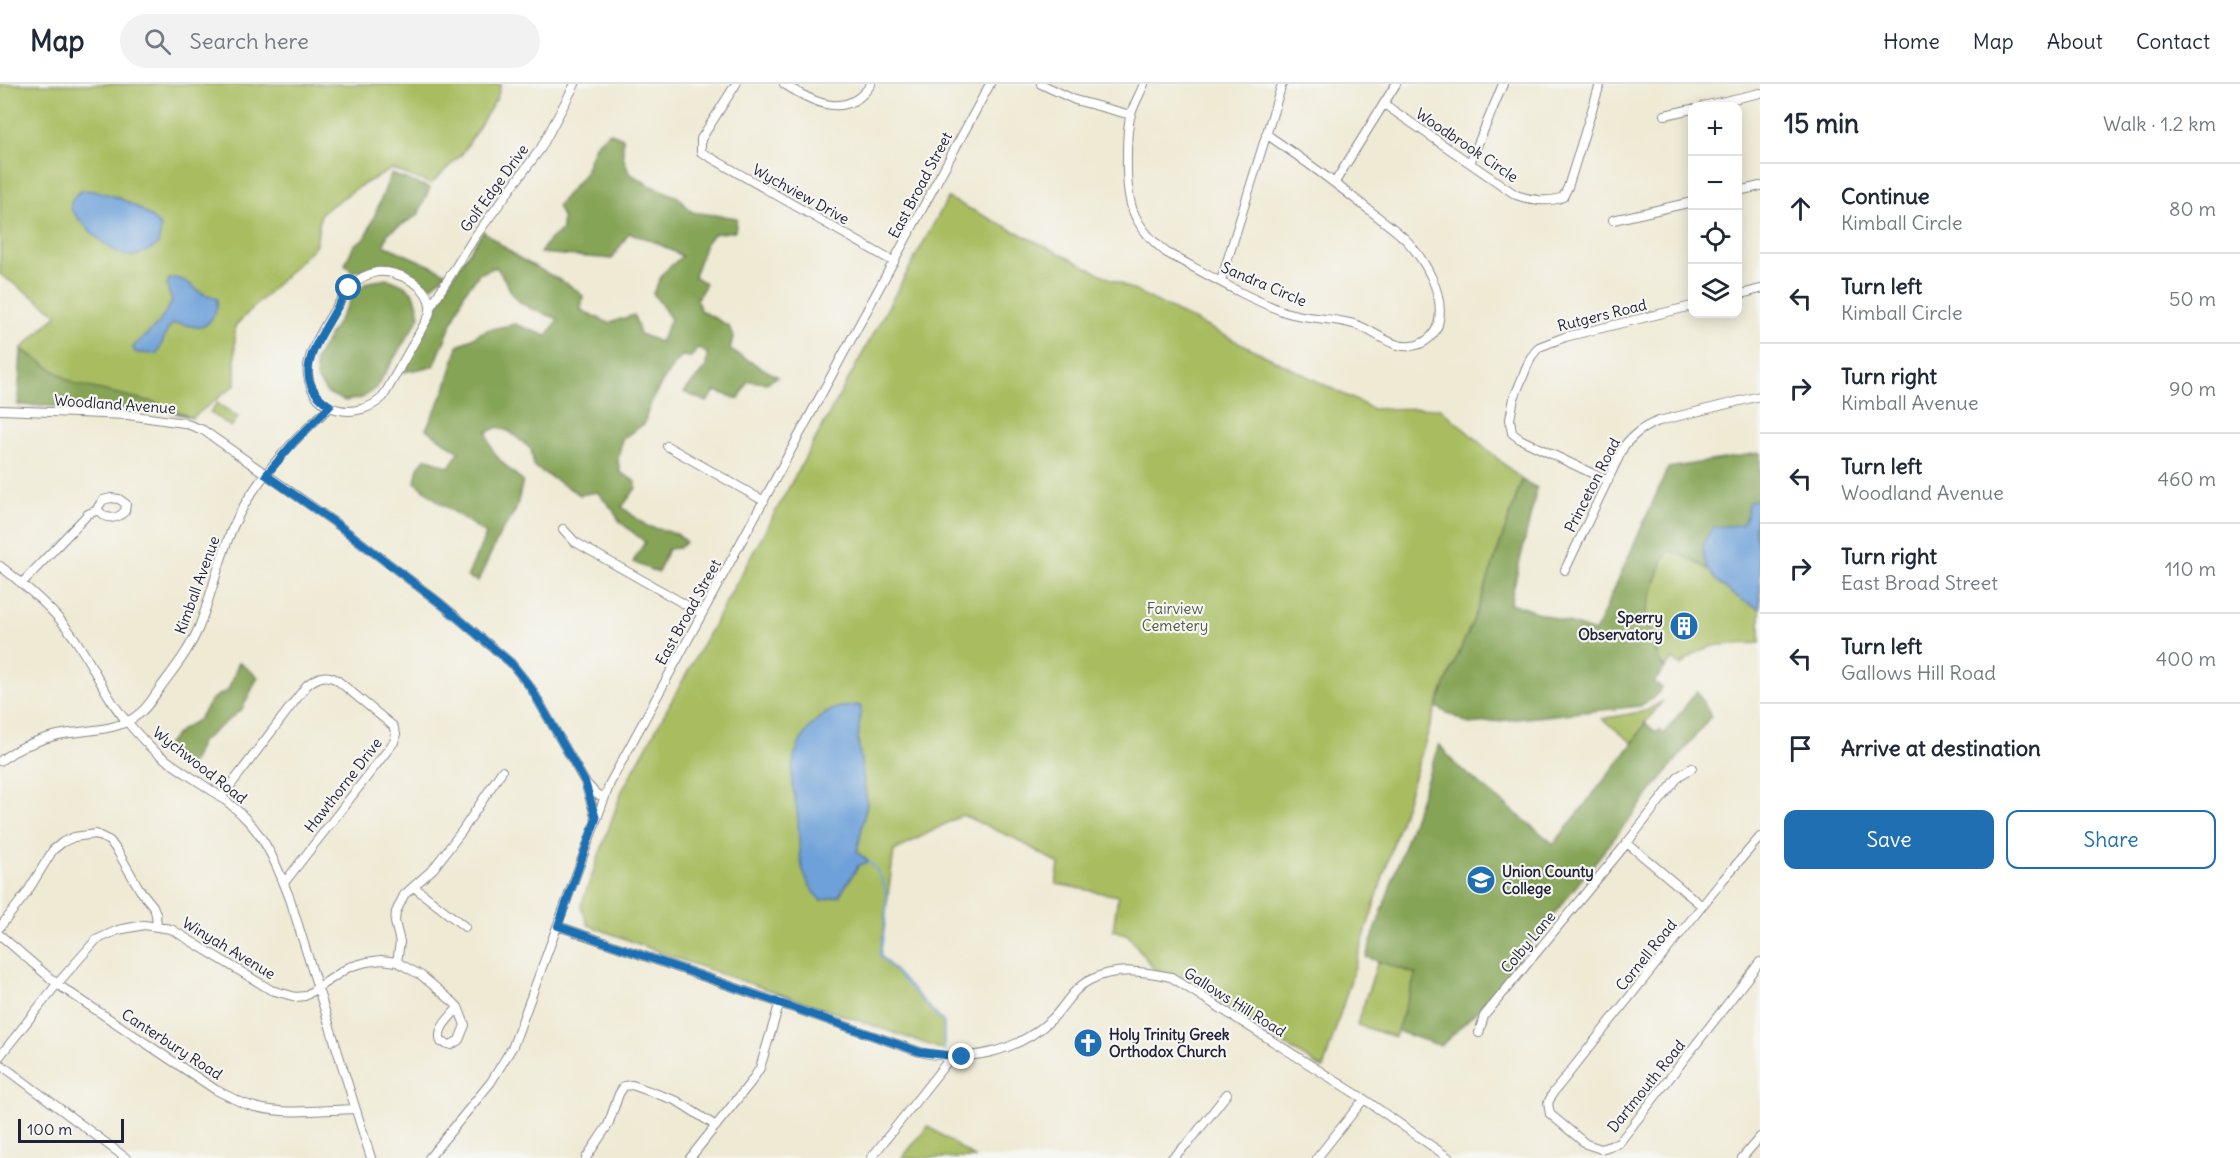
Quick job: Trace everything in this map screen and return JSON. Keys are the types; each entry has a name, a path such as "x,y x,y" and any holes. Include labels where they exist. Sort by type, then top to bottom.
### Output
{"street":[{"name":"Golf Edge Drive","path":"431,306 474,238 541,148 575,84"},
{"name":"Wychview Drive","path":"736,84 704,134 700,145 701,152 706,157 894,262"},
{"path":"784,84 807,98 826,105 842,104 856,98 871,84"},
{"name":"East Broad Street","path":"429,1158 473,1107 507,1058 519,1033 604,797 990,84"},
{"path":"1041,84 1075,100 1131,115"},
{"name":"Sandra Circle","path":"1144,84 1131,115 1127,143 1126,183 1134,218 1152,242 1167,253 1285,312 1308,318 1341,320 1360,326 1400,346 1419,345 1430,337 1439,320 1437,293 1418,255 1406,240 1335,182 1266,134"},
{"path":"1221,281 1282,84"},
{"path":"1335,182 1396,84"},
{"path":"1470,163 1503,84"},
{"name":"Woodbrook Circle","path":"1384,104 1516,195 1541,200 1557,200 1563,197 1600,84"},
{"path":"1721,102 1760,93"},
{"path":"1665,115 1688,110"},
{"path":"1742,190 1760,186"},
{"path":"1613,220 1688,203"},
{"path":"377,272 400,274 412,281 424,291 431,306 426,322 383,397 377,403 361,411 347,412 330,406 317,396 312,388 308,375 309,357 346,293 356,282 377,272"},
{"path":"1742,294 1760,289"},
{"name":"Rutgers Road","path":"1608,481 1512,433 1510,419 1514,398 1531,357 1539,348 1565,337 1688,307"},
{"name":"Princeton Road","path":"1565,570 1624,446 1635,434 1644,427 1659,421 1760,396"},
{"name":"Kimball Avenue","path":"128,723 142,712 176,667 199,627 234,525 266,475 294,442 330,406"},
{"name":"Woodland Avenue","path":"0,411 128,416 184,423 202,430 334,522 440,603 511,663 540,702 585,782 596,819"},
{"path":"667,446 764,501"},
{"path":"22,583 88,514 98,510"},
{"path":"563,529 575,542 702,614"},
{"name":"Wychwood Road","path":"0,566 22,583 60,620 128,723 152,748 221,798 247,820 261,838 284,883 371,1157"},
{"name":"Hawthorne Drive","path":"221,798 307,685 319,677 332,677 337,680 393,726 396,734 394,742 284,883"},
{"path":"0,761 30,743 58,735 128,723"},
{"name":"Colby Lane","path":"1479,1034 1484,1016 1627,843 1679,776 1692,768"},
{"path":"458,1007 422,976 397,962 400,942 395,922 396,912 404,895 433,869 462,831 502,771"},
{"name":"Woodland Avenue","path":"585,782 596,794 604,797"},
{"path":"0,927 26,894 53,850 74,837 96,834 110,841 118,852 140,890 153,906 157,926"},
{"name":"Cornell Road","path":"1554,1091 1760,837"},
{"path":"1627,843 1702,906"},
{"path":"414,887 465,927"},
{"name":"Winyah Avenue","path":"0,1056 57,984 96,940 130,927 157,926 171,929 185,935 270,990 296,997 305,996 349,967 381,960 397,962"},
{"name":"Gallows Hill Road","path":"558,926 920,1052 951,1057 991,1053 1024,1040 1053,1018 1077,989 1087,981 1110,972 1149,972 1171,977 1364,1099 1449,1158"},
{"name":"Canterbury Road","path":"0,935 57,984 216,1090 240,1102 277,1111 354,1109"},
{"name":"Dartmouth Road","path":"1554,1091 1548,1103 1550,1114 1554,1119 1586,1144 1596,1148 1608,1148 1619,1143 1760,962"},
{"path":"690,1158 760,1068 780,1002"},
{"path":"871,1158 951,1057"},
{"path":"0,1065 126,1158"},
{"path":"586,1158 608,1125 624,1086 632,1085 677,1101 716,1126"},
{"path":"1172,1158 1196,1134 1227,1094"},
{"path":"1317,1158 1364,1099"},
{"path":"1742,1158 1760,1137"}],"green space":[{"path":"0,84 501,84 497,98 462,154 431,184 392,169 360,186 321,213 316,245 235,326 235,385 192,418 153,402 75,385 21,349 58,314 0,274"},
{"path":"609,132 623,138 623,156 629,173 649,185 678,197 692,212 737,218 735,231 713,234 706,243 694,276 706,284 697,299 700,310 729,326 733,337 730,350 778,377 766,383 748,381 739,399 715,391 707,402 684,392 706,367 707,353 698,348 691,357 682,356 671,370 654,397 645,423 622,439 618,460 620,472 636,482 636,488 622,507 647,526 677,534 686,542 679,548 668,549 658,573 633,562 645,542 620,522 597,492 580,495 534,467 531,449 510,432 498,427 487,432 495,454 523,481 516,510 500,534 478,581 467,577 486,534 439,502 415,482 418,467 426,458 449,467 459,452 426,429 445,390 458,346 486,330 515,324 547,336 558,319 530,308 518,300 496,267 479,274 465,292 434,366 404,372 450,281 483,231 519,258 571,286 583,296 581,310 609,323 634,315 640,334 660,342 671,319 653,293 663,273 682,256 653,241 629,233 612,259 540,253 548,241 562,229 562,217 557,206 584,174 595,145"},
{"path":"391,174 430,188 418,215 388,233 384,245 447,273 431,287 402,272 376,268 352,272 345,264 354,245 366,237"},
{"name":"Fairview Cemetery","path":"948,198 1373,409 1440,408 1522,480 1477,611 1436,707 1323,1069 1181,978 1153,968 1128,935 1113,930 1118,896 1056,884 1059,864 1016,839 962,815 894,851 880,955 944,1023 944,1050 681,960 588,925 581,906 622,791","holes":["852,706 861,707 858,740 867,803 857,852 868,861 859,865 839,896 797,801 792,775"]},
{"path":"388,279 411,291 417,301 420,316 376,388 362,398 345,401 327,393 317,379 315,360 356,291 368,282"},
{"path":"21,349 75,384 153,402 192,418 165,410 18,405"},
{"path":"217,403 238,417 231,427 210,412"},
{"path":"1760,453 1760,608 1737,596 1703,566 1670,551 1663,559 1645,615 1660,663 1665,668 1654,682 1662,688 1654,698 1640,706 1469,724 1436,707 1477,611 1522,480 1537,488 1510,603 1595,632 1668,468"},
{"path":"1670,550 1703,566 1737,596 1760,608 1760,643 1727,644 1707,648 1689,658 1681,666 1673,659 1665,668 1660,663 1645,615 1663,559"},
{"path":"239,662 258,677 242,709 201,742 191,765 164,747 182,729 198,720 212,699 228,690"},
{"path":"1697,691 1711,716 1478,1010 1441,1046 1397,1031 1416,974 1366,957 1439,744 1455,764 1554,844 1633,743 1645,723 1656,732 1659,730 1664,734"},
{"path":"1663,701 1645,723 1633,743 1602,719 1646,711"},
{"path":"1378,961 1416,974 1395,1037 1357,1025"},
{"path":"928,1126 975,1158 902,1158"}],"water":[{"path":"83,190 104,193 145,212 161,227 158,245 133,256 125,255 108,246 82,223 71,209 73,198"},
{"path":"169,279 184,280 202,293 217,299 217,307 213,316 203,326 171,325 157,354 134,351 133,347 158,324 172,302 167,285"},
{"path":"1758,499 1755,531 1758,545 1760,545 1760,608 1748,603 1723,586 1713,576 1706,564 1703,552 1705,540 1714,527 1741,525 1747,517 1748,503"},
{"path":"857,705 861,707 858,740 867,803 857,852 869,862 859,865 839,896 821,901 808,882 801,864 792,780 795,754 804,736 817,720 834,709"}],"waterway":[{"path":"869,862 878,871 886,894 886,919 880,956 944,1023 944,1050"}],"place":[{"name":"Sperry Observatory","path":"1684,626"},
{"name":"Union County College","path":"1481,880"},
{"name":"Holy Trinity Greek Orthodox Church","path":"1088,1043"}],"route":[{"path":"349,288 309,357 308,375 312,388 317,396 330,406 294,442 266,475 334,522 440,603 511,663 531,688 585,782 596,819 558,926 920,1052 962,1057"}]}
